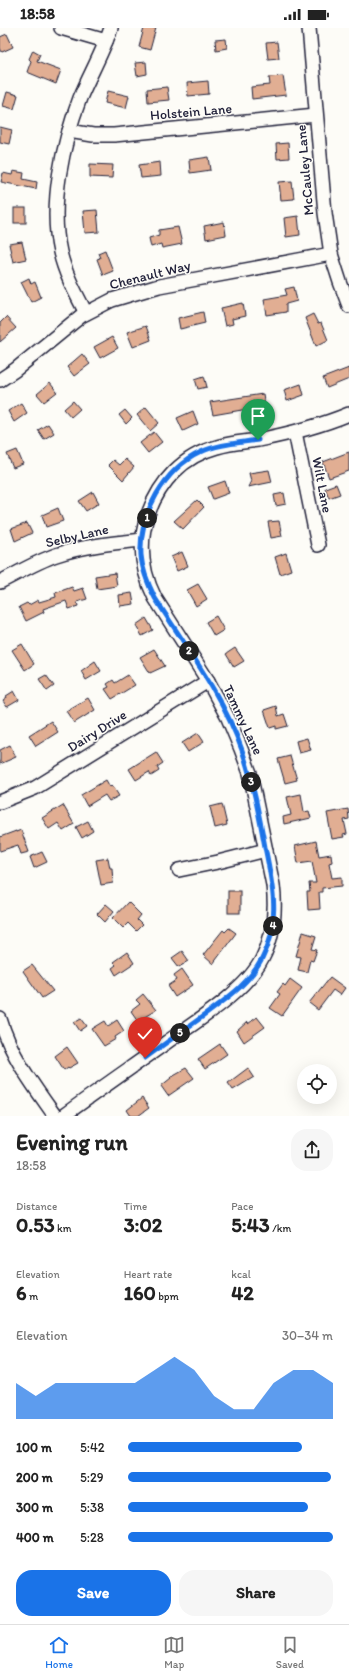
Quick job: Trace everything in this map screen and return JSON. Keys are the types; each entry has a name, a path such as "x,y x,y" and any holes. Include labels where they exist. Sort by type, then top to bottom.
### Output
{"street":[{"path":"61,28 106,42"},
{"path":"86,313 66,272 56,235 58,185 69,131 81,96 111,28"},
{"name":"McCauley Lane","path":"309,28 325,213 332,254 349,306"},
{"name":"Holstein Lane","path":"69,131 93,135 114,135 316,115"},
{"name":"Chenault Way","path":"0,380 86,313 112,300 160,286 332,254"},
{"name":"Tammy Lane","path":"63,1116 198,1020 244,984 262,960 268,946 274,916 273,885 250,774 228,718 208,682 148,585 142,562 142,540 145,522 157,493 171,474 186,460 201,452 218,446 258,440 295,432 349,414"},
{"name":"Wilt Lane","path":"295,432 318,545"},
{"name":"Selby Lane","path":"0,582 56,555 110,544 142,540"},
{"name":"Dairy Drive","path":"0,802 35,788 208,682"},
{"path":"179,870 266,850"},
{"path":"0,1019 14,1054 25,1074 55,1116"}],"building":[{"path":"144,28 156,28 150,50 139,47"},
{"path":"7,34 13,47 2,52 0,48 0,37"},
{"path":"226,39 227,48 216,50 215,40"},
{"path":"277,42 279,58 268,59 266,43"},
{"path":"33,50 40,54 37,61 61,70 56,84 27,72 31,61 29,59"},
{"path":"146,62 147,74 137,76 135,63"},
{"path":"283,76 286,95 252,99 251,87 270,85 269,77"},
{"path":"208,81 209,94 188,96 187,83"},
{"path":"167,87 169,100 148,102 147,89"},
{"path":"108,91 129,96 126,108 105,103"},
{"path":"7,92 18,95 14,109 3,106"},
{"path":"0,127 12,130 9,144 0,142"},
{"path":"288,143 289,158 277,159 276,144"},
{"path":"209,157 211,170 190,173 189,160"},
{"path":"160,162 161,176 141,178 139,165"},
{"path":"90,164 113,165 112,178 90,177"},
{"path":"13,171 24,173 23,179 37,182 36,189 1,182 3,173 12,175"},
{"path":"292,181 294,199 281,200 279,182"},
{"path":"14,208 26,208 26,223 14,223"},
{"path":"97,210 99,232 85,233 83,211"},
{"path":"298,216 300,235 286,237 284,218"},
{"path":"224,222 226,235 206,239 204,226"},
{"path":"178,227 182,244 162,248 161,244 151,247 149,238 159,235 159,230"},
{"path":"22,242 26,259 13,262 9,244"},
{"path":"105,250 113,271 103,275 97,259 100,258 98,253"},
{"path":"29,278 31,284 35,282 41,297 31,302 21,282"},
{"path":"294,287 297,301 286,304 286,312 267,315 264,299 287,295 285,289"},
{"path":"243,303 245,316 232,319 233,324 225,326 221,308"},
{"path":"203,312 205,323 180,329 178,318"},
{"path":"313,314 318,324 321,323 328,340 316,346 305,318"},
{"path":"6,317 16,328 0,342 0,323"},
{"path":"146,326 151,340 133,347 127,332"},
{"path":"112,337 118,348 100,358 94,347"},
{"path":"82,354 90,364 74,376 67,367"},
{"path":"349,368 349,379 327,388 323,378"},
{"path":"204,376 207,387 198,389 195,379"},
{"path":"50,383 57,392 44,402 37,394"},
{"path":"301,384 304,395 287,401 284,390"},
{"path":"263,394 265,406 213,415 210,402"},
{"path":"73,401 80,409 71,417 64,409"},
{"path":"21,403 27,413 14,422 8,411"},
{"path":"146,407 159,423 150,431 137,415"},
{"path":"125,410 132,418 126,424 119,415"},
{"path":"193,411 198,424 183,431 177,418"},
{"path":"48,424 54,433 44,439 38,430"},
{"path":"154,432 162,442 148,453 140,443"},
{"path":"17,450 23,464 13,468 7,454"},
{"path":"349,452 349,471 329,478 323,462"},
{"path":"125,459 134,467 123,480 108,465 113,460 119,465"},
{"path":"269,470 272,482 248,487 251,481 249,473"},
{"path":"225,481 229,493 213,499 208,487"},
{"path":"336,484 340,494 329,498 325,488"},
{"path":"93,492 99,503 86,511 79,501"},
{"path":"284,493 286,504 276,506 274,495"},
{"path":"197,500 204,507 183,529 174,521"},
{"path":"58,508 63,521 46,527 42,515"},
{"path":"279,521 282,536 271,538 268,522"},
{"path":"27,523 32,533 15,541 11,529"},
{"path":"182,552 188,566 177,571 171,557"},
{"path":"286,553 291,570 280,574 275,557"},
{"path":"115,573 117,586 97,589 95,576"},
{"path":"198,584 207,599 196,606 187,590"},
{"path":"72,587 74,591 83,588 87,599 77,602 78,606 69,609 66,601 43,609 44,612 26,621 19,607 27,603 29,605 38,600 39,602 56,597 55,593"},
{"path":"132,593 134,604 120,606 119,595"},
{"path":"216,616 224,630 214,636 206,622"},
{"path":"146,618 153,630 142,636 136,625"},
{"path":"22,644 34,664 25,670 12,650"},
{"path":"235,648 244,661 234,667 226,654"},
{"path":"154,649 165,666 150,673 140,657"},
{"path":"95,661 101,671 86,680 81,671"},
{"path":"46,675 54,686 47,691 39,679"},
{"path":"128,675 135,685 112,699 105,689 109,687 107,684 113,680 115,683"},
{"path":"14,691 19,700 7,707 3,701 7,698 6,696"},
{"path":"88,698 95,710 74,723 66,711"},
{"path":"276,706 278,716 284,714 288,726 276,729 276,726 270,728 264,710"},
{"path":"51,721 58,732 36,746 29,735"},
{"path":"198,733 204,742 188,752 182,743"},
{"path":"307,738 311,750 299,753 296,741"},
{"path":"10,745 16,757 0,764 0,750"},
{"path":"156,752 163,763 157,767 159,771 151,776 149,772 136,780 129,769"},
{"path":"290,756 297,780 285,783 278,759"},
{"path":"106,780 110,787 112,785 119,796 109,801 105,795 87,806 81,795"},
{"path":"301,794 304,812 309,811 311,818 284,824 283,817 291,815 287,797"},
{"path":"222,804 227,825 215,828 210,807"},
{"path":"63,805 74,824 63,831 58,823 49,829 42,818"},
{"path":"348,809 349,819 344,820 347,834 343,835 344,837 332,839 327,813"},
{"path":"88,821 93,831 82,838 76,827"},
{"path":"21,830 29,852 21,854 18,845 0,851 0,837"},
{"path":"316,841 319,856 331,854 332,862 329,863 332,878 342,877 342,886 322,888 322,892 319,892 320,909 308,910 307,892 310,892 309,883 316,883 312,861 298,863 295,846"},
{"path":"42,852 47,862 34,868 30,857"},
{"path":"108,858 110,868 112,868 113,883 101,885 96,860"},
{"path":"228,891 240,891 240,913 228,913"},
{"path":"128,902 141,915 137,920 142,925 136,931 128,923 123,928 113,918"},
{"path":"106,904 114,911 105,922 97,914"},
{"path":"229,928 236,933 213,964 203,955 223,930 225,932"},
{"path":"303,932 316,936 312,949 317,950 313,961 310,960 307,972 298,970 301,957 296,956"},
{"path":"182,951 189,961 179,967 172,958"},
{"path":"127,952 134,963 116,975 112,968 116,965 113,962"},
{"path":"32,965 53,991 42,998 23,971"},
{"path":"182,969 193,985 175,997 168,986 177,980 174,975"},
{"path":"330,977 345,988 340,995 333,990 318,1010 309,1003"},
{"path":"290,979 302,988 282,1016 270,1008 280,994 277,992 283,984 285,986"},
{"path":"143,994 156,1010 138,1021 131,1011 140,1004 136,1000"},
{"path":"257,1017 265,1027 244,1042 237,1031 247,1022 248,1024"},
{"path":"81,1018 87,1026 80,1031 74,1022"},
{"path":"117,1020 124,1031 115,1037 116,1039 104,1046 92,1029 105,1021 108,1026"},
{"path":"220,1044 227,1054 205,1069 198,1059"},
{"path":"67,1047 78,1063 64,1070 55,1056"},
{"path":"186,1068 194,1078 168,1096 161,1086 171,1078 170,1077"},
{"path":"248,1068 254,1077 233,1090 228,1083"},
{"path":"142,1098 149,1108 138,1116 131,1116 127,1110"}],"route":[{"path":"145,1058 186,1029 244,984 262,960 272,931 275,899 250,774 228,718 198,665 148,585 143,570 141,555 145,522 151,505 167,478 175,469 186,460 201,452 218,446 258,440"}]}
